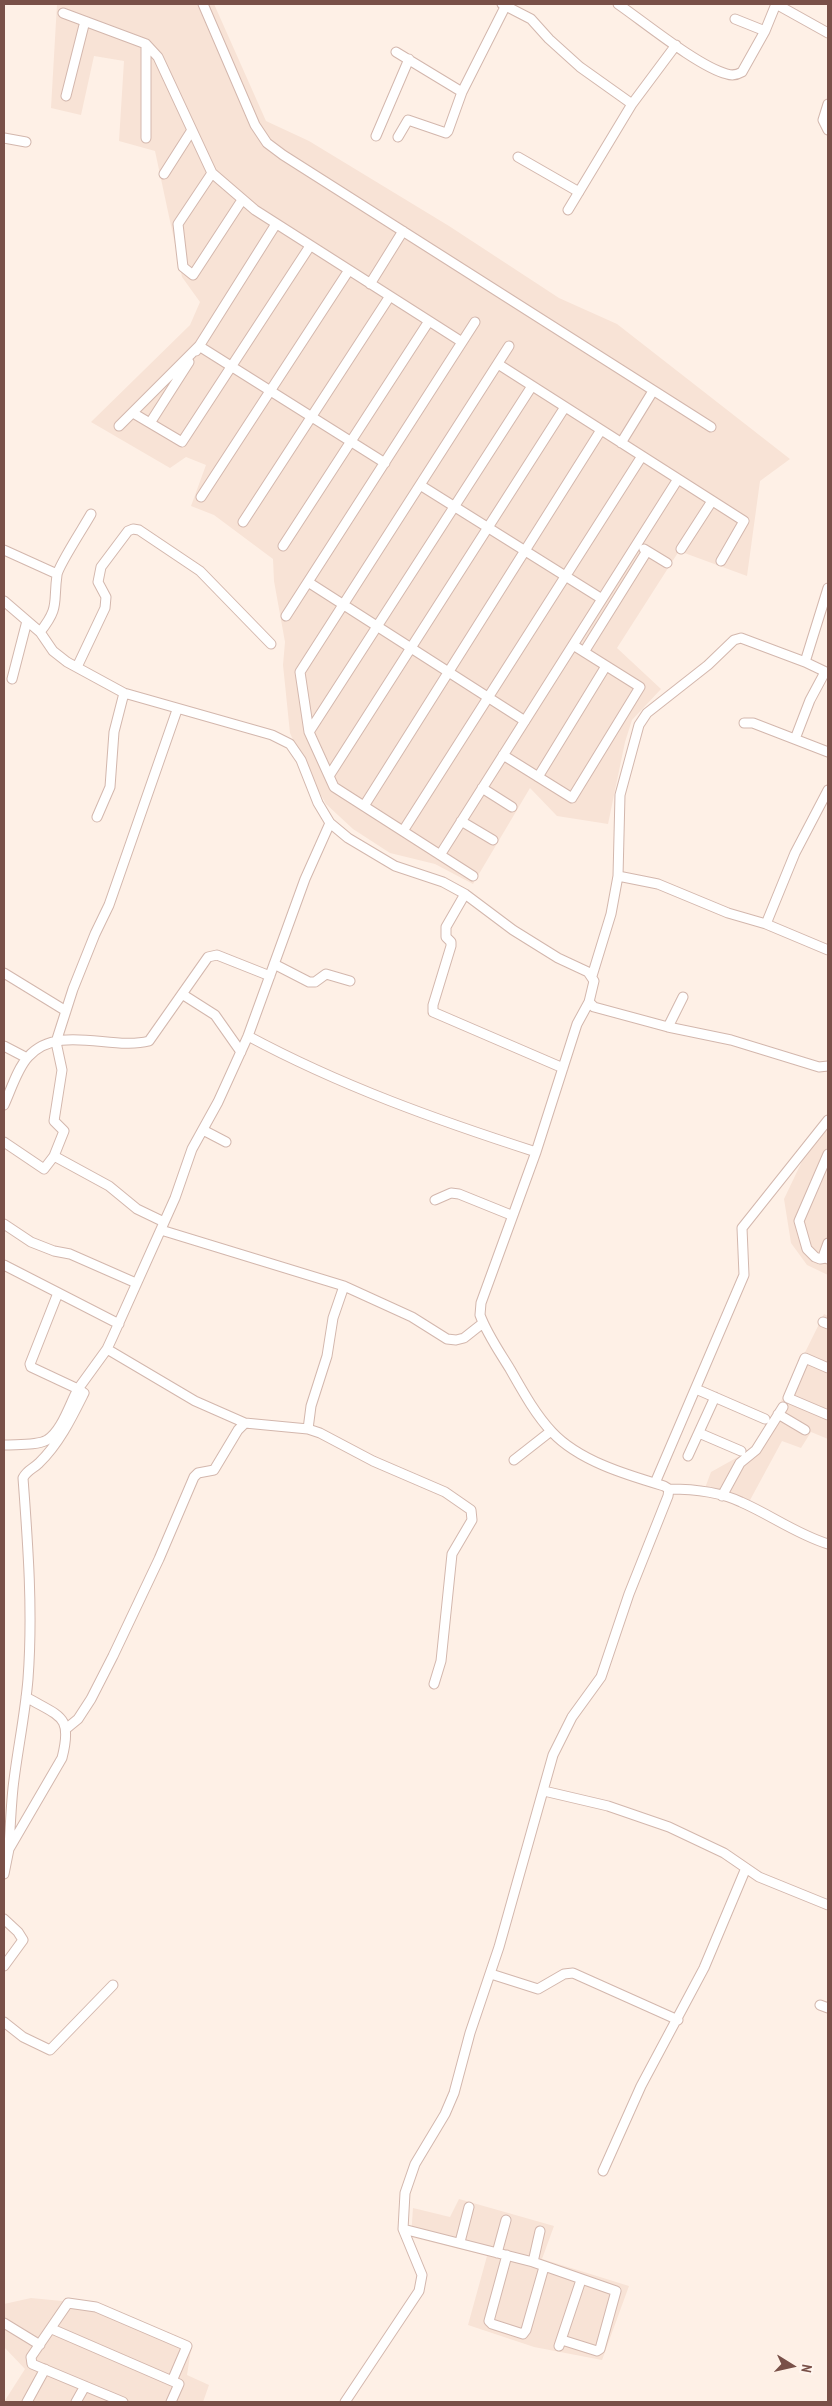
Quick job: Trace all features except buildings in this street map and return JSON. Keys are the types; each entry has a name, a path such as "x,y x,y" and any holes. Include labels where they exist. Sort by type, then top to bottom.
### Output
{"street":[{"path":"203,4 255,125 267,143 403,232 711,427"},
{"path":"618,4 676,45 725,74 738,74 742,72 765,31 776,4 828,34"},
{"path":"398,137 408,120 446,133 462,92 503,5 531,19 549,39 580,67 632,104"},
{"path":"63,13 146,44 158,57 212,173 242,200 310,246 462,342"},
{"path":"735,19 765,31"},
{"path":"66,96 85,21"},
{"path":"146,44 146,138"},
{"path":"568,210 632,104 676,45"},
{"path":"396,52 462,92"},
{"path":"376,136 409,59"},
{"path":"828,104 823,120 828,130"},
{"path":"164,174 192,130"},
{"path":"4,138 26,142"},
{"path":"518,157 579,192"},
{"path":"212,173 178,224 183,267 193,275 242,200"},
{"path":"150,423 276,224"},
{"path":"370,284 403,232"},
{"path":"133,412 182,442 310,246"},
{"path":"201,497 349,270"},
{"path":"243,522 390,296"},
{"path":"283,546 429,320"},
{"path":"286,616 475,322"},
{"path":"199,346 385,463"},
{"path":"119,426 199,346"},
{"path":"473,876 334,787 309,732 300,672 509,346"},
{"path":"498,364 744,521 721,561"},
{"path":"309,732 532,386"},
{"path":"621,443 653,391"},
{"path":"329,776 565,407"},
{"path":"364,806 601,430"},
{"path":"403,831 642,456"},
{"path":"440,854 678,479"},
{"path":"420,485 602,599"},
{"path":"681,549 712,501"},
{"path":"40,632 53,616 56,604 57,574 91,514"},
{"path":"76,667 105,608 106,597 98,582 101,567 128,531 133,529 139,530 200,571 249,618 272,644"},
{"path":"636,545 667,563"},
{"path":"4,550 57,574"},
{"path":"584,652 647,551"},
{"path":"308,582 525,720"},
{"path":"805,662 828,588"},
{"path":"4,601 40,632 53,651 76,667 124,693 177,710 272,735 290,744 301,760 318,803 330,823 354,843 387,861 443,882 465,894 513,930 592,976"},
{"path":"12,679 27,620"},
{"path":"796,739 810,700 827,672 741,638 734,640 708,665 648,713 639,725 620,795 618,876 611,914 592,976 594,981 589,1002 577,1024 536,1152 511,1215 481,1303 480,1315 519,1384 551,1431 564,1443 582,1454 619,1471 669,1489 683,1489 740,1501 806,1537 828,1544"},
{"path":"503,755 572,798 640,687 573,645"},
{"path":"538,777 606,666"},
{"path":"97,817 110,787 114,732 124,693"},
{"path":"4,1142 44,1169 54,1156 64,1131 54,1121 62,1070 56,1042 95,934 109,905 177,710"},
{"path":"744,723 753,723 828,752"},
{"path":"482,788 512,807"},
{"path":"766,924 798,846 828,790"},
{"path":"461,821 492,840"},
{"path":"4,1446 36,1442 51,1437 78,1389 107,1349 162,1226 192,1149 218,1102 242,1052 305,879 330,823"},
{"path":"618,876 658,884 728,913 766,924 828,950"},
{"path":"465,894 446,927 446,936 451,942 451,946 432,1005 433,1012 563,1068"},
{"path":"4,1105 26,1058 40,1046 73,1040 137,1044 149,1041 208,957 217,955 270,976"},
{"path":"274,964 309,982 315,982 326,974 350,981"},
{"path":"4,973 66,1011"},
{"path":"182,994 215,1015 242,1052"},
{"path":"668,1027 684,997"},
{"path":"589,1002 602,1009 668,1027 731,1040 819,1067 828,1066"},
{"path":"248,1036 294,1061 342,1082 448,1124 536,1152"},
{"path":"4,1046 26,1058"},
{"path":"655,1483 744,1275 742,1228 828,1120"},
{"path":"203,1130 226,1142"},
{"path":"828,1154 799,1221 807,1249 815,1257 827,1259 825,1250 828,1243"},
{"path":"54,1156 109,1186 162,1226 344,1286 412,1317 446,1339 456,1340 464,1338 483,1323"},
{"path":"435,1200 451,1193 459,1194 511,1215"},
{"path":"4,1224 31,1242 54,1251 70,1254 136,1283"},
{"path":"4,1265 118,1324"},
{"path":"308,1429 311,1406 327,1356 333,1318 344,1286"},
{"path":"4,1874 9,1849 13,1788 26,1697 30,1632 29,1556 22,1478 26,1471 39,1462 66,1428 84,1393 31,1367 30,1364 58,1294"},
{"path":"107,1349 195,1401 245,1423 308,1429 326,1435 426,1486 445,1492 471,1510 472,1520 452,1554 441,1661 434,1684"},
{"path":"828,1368 805,1358 788,1398 828,1415"},
{"path":"696,1388 765,1419"},
{"path":"688,1456 715,1397"},
{"path":"722,1496 740,1463 756,1450 780,1411 805,1430"},
{"path":"67,1728 78,1720 114,1656 159,1559 194,1477 198,1473 214,1470 238,1430 245,1423"},
{"path":"514,1460 551,1431"},
{"path":"699,1433 741,1451"},
{"path":"345,2402 419,2291 422,2275 403,2229 405,2193 415,2164 445,2114 454,2093 470,2033 491,1974 553,1755 561,1737 605,1668 629,1594 669,1489"},
{"path":"9,1849 62,1758 67,1728 62,1718 26,1697"},
{"path":"544,1791 608,1806 669,1827 724,1853 768,1882 828,1906"},
{"path":"603,2171 642,2086 704,1968 746,1868"},
{"path":"4,1919 18,1932 23,1940 4,1966"},
{"path":"491,1974 538,1989 564,1974 573,1973 678,2020"},
{"path":"4,2022 23,2037 43,2049 50,2050 113,1985"},
{"path":"460,2242 469,2207"},
{"path":"497,2253 506,2220"},
{"path":"403,2229 533,2262 616,2292 600,2349 597,2351 561,2343 581,2280"},
{"path":"533,2262 540,2231"},
{"path":"507,2255 489,2321 492,2324 507,2329 523,2334 526,2330 544,2267"},
{"path":"123,2402 32,2364 31,2357 52,2330 68,2303 96,2306 187,2346 172,2381"},
{"path":"4,2323 40,2345"},
{"path":"52,2330 179,2384 171,2402"},
{"path":"27,2402 45,2369"},
{"path":"76,2402 85,2386"}],"shaded area":[{"path":"57,4 214,4 266,121 309,141 449,226 559,298 617,324 790,459 760,481 747,576 679,551 617,648 661,689 632,720 625,742 608,824 557,816 530,788 473,884 435,864 390,853 353,829 326,804 307,771 290,733 283,665 285,642 274,581 273,559 214,515 191,506 206,465 186,457 170,468 91,422 190,325 200,302 182,277 155,151 119,141 124,61 94,56 81,115 51,108"},
{"path":"828,1115 828,1275 807,1265 791,1243 784,1199 815,1134"},
{"path":"824,1314 828,1316 828,1439 811,1432 801,1448 782,1441 749,1502 728,1492 705,1488 711,1472 754,1448 776,1411"},
{"path":"459,2199 554,2226 542,2259 629,2286 602,2360 534,2347 468,2325 487,2256 411,2237 413,2208 450,2217"},
{"path":"31,2298 103,2305 150,2332 191,2349 187,2375 209,2385 203,2402 4,2402 25,2369 4,2347 4,2304"}]}
